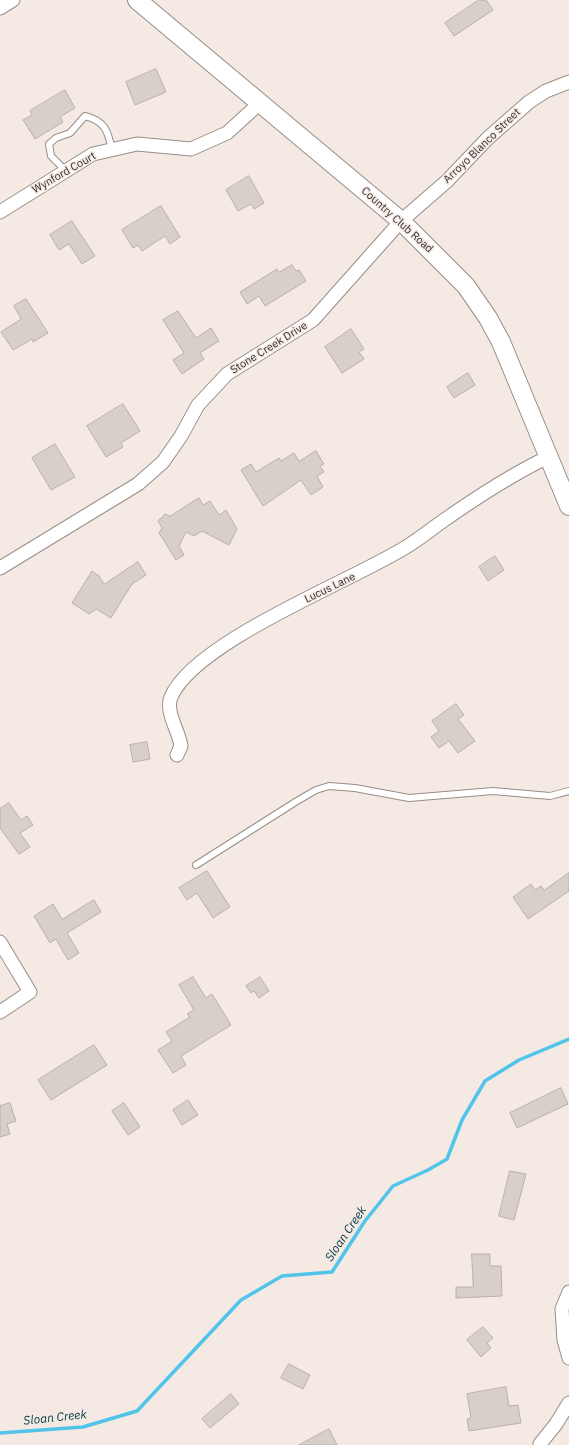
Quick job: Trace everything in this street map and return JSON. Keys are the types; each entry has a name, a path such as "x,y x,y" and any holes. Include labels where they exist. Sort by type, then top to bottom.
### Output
{"main road":[{"name":"Country Club Road","path":"137,0 261,102 401,221 466,286 488,318 510,360 569,505"}],"street":[{"path":"0,8 13,0"},
{"name":"Arroyo Blanco Street","path":"401,221 446,181 488,138 529,102 546,91 569,82"},
{"name":"Wynford Court","path":"0,212 65,170 93,154 137,144 191,149 227,133 261,102"},
{"name":"Stone Creek Drive","path":"0,568 138,484 163,462 181,436 198,405 227,374 313,320 401,221"},
{"name":"Lucus Lane","path":"177,755 181,746 169,708 171,697 179,684 200,663 236,639 314,595 372,567 401,550 518,472 548,456"},
{"path":"0,942 30,992 0,1012"},
{"path":"569,1292 562,1309 564,1340 569,1358"},
{"path":"540,1445 556,1424 569,1403"}],"lane":[{"path":"65,170 51,156 50,144 56,138 70,133 85,116 96,119 106,128 112,150"},
{"path":"196,865 291,804 316,790 329,786 355,788 409,798 493,791 550,796 569,791"}],"building":[{"path":"479,0 486,0 493,10 454,36 445,23"},
{"path":"156,69 166,92 135,105 126,82"},
{"path":"65,90 75,108 60,117 63,122 35,139 23,120 32,115 30,111"},
{"path":"249,176 264,203 254,209 251,204 238,211 226,190"},
{"path":"161,206 180,237 170,244 165,236 142,251 138,245 133,248 122,230"},
{"path":"72,221 95,256 82,264 69,244 59,250 50,235"},
{"path":"292,265 296,271 299,270 306,281 265,306 259,296 247,304 240,292 277,269 279,272"},
{"path":"26,299 48,333 33,342 32,339 13,350 1,332 21,319 14,306"},
{"path":"178,311 196,338 211,328 219,341 200,353 204,359 182,374 173,360 184,353 163,320"},
{"path":"351,329 364,349 359,352 364,359 342,373 325,347"},
{"path":"468,373 475,385 454,398 447,387"},
{"path":"123,404 140,431 121,443 123,447 106,457 87,426"},
{"path":"55,444 75,477 51,490 32,458"},
{"path":"316,451 324,464 320,466 324,472 317,476 323,487 311,495 301,480 263,506 241,470 251,464 256,472 279,458 281,461 294,453 299,461"},
{"path":"199,498 203,505 210,501 219,515 226,510 237,529 229,545 202,531 194,536 186,532 179,546 184,555 176,560 159,533 162,528 158,521 165,514 170,516"},
{"path":"495,556 504,570 488,581 479,567"},
{"path":"138,562 146,575 132,584 111,618 96,609 89,614 72,603 92,571 99,576 104,584"},
{"path":"456,704 464,715 458,719 475,741 458,753 449,741 439,748 431,737 439,731 432,721"},
{"path":"147,742 150,759 133,762 130,745"},
{"path":"9,803 21,820 27,816 33,825 20,833 30,847 19,854 0,828 0,809"},
{"path":"207,871 230,907 213,918 197,893 187,900 179,888"},
{"path":"569,873 569,891 528,919 513,897 531,884 535,890 541,886 544,890"},
{"path":"94,900 101,912 67,933 79,953 68,960 56,939 50,943 34,916 53,904 62,919"},
{"path":"193,977 206,998 212,994 231,1025 181,1056 186,1065 173,1073 158,1050 172,1041 166,1032 190,1017 187,1014 194,1010 179,985"},
{"path":"260,977 269,991 259,998 254,991 251,993 246,986"},
{"path":"94,1045 107,1065 51,1100 38,1080"},
{"path":"561,1088 568,1104 517,1128 510,1113"},
{"path":"188,1100 198,1115 182,1125 173,1110"},
{"path":"10,1103 16,1121 7,1124 10,1134 0,1137 0,1106"},
{"path":"124,1103 140,1127 128,1135 112,1111"},
{"path":"510,1171 526,1174 514,1220 499,1216"},
{"path":"472,1254 490,1254 490,1266 501,1266 502,1296 456,1298 456,1287 473,1287"},
{"path":"483,1327 493,1338 487,1343 491,1348 481,1357 467,1340"},
{"path":"289,1364 310,1375 303,1389 281,1378"},
{"path":"506,1387 509,1406 518,1405 521,1423 469,1431 467,1419 471,1418 467,1394"},
{"path":"231,1394 239,1404 210,1428 202,1419"},
{"path":"329,1429 337,1445 299,1445"}],"waterway":[{"name":"Sloan Creek","path":"0,1433 83,1427 137,1411 241,1300 282,1276 332,1272 365,1221 393,1186 428,1170 447,1159 462,1120 485,1081 519,1060 569,1039"}]}
